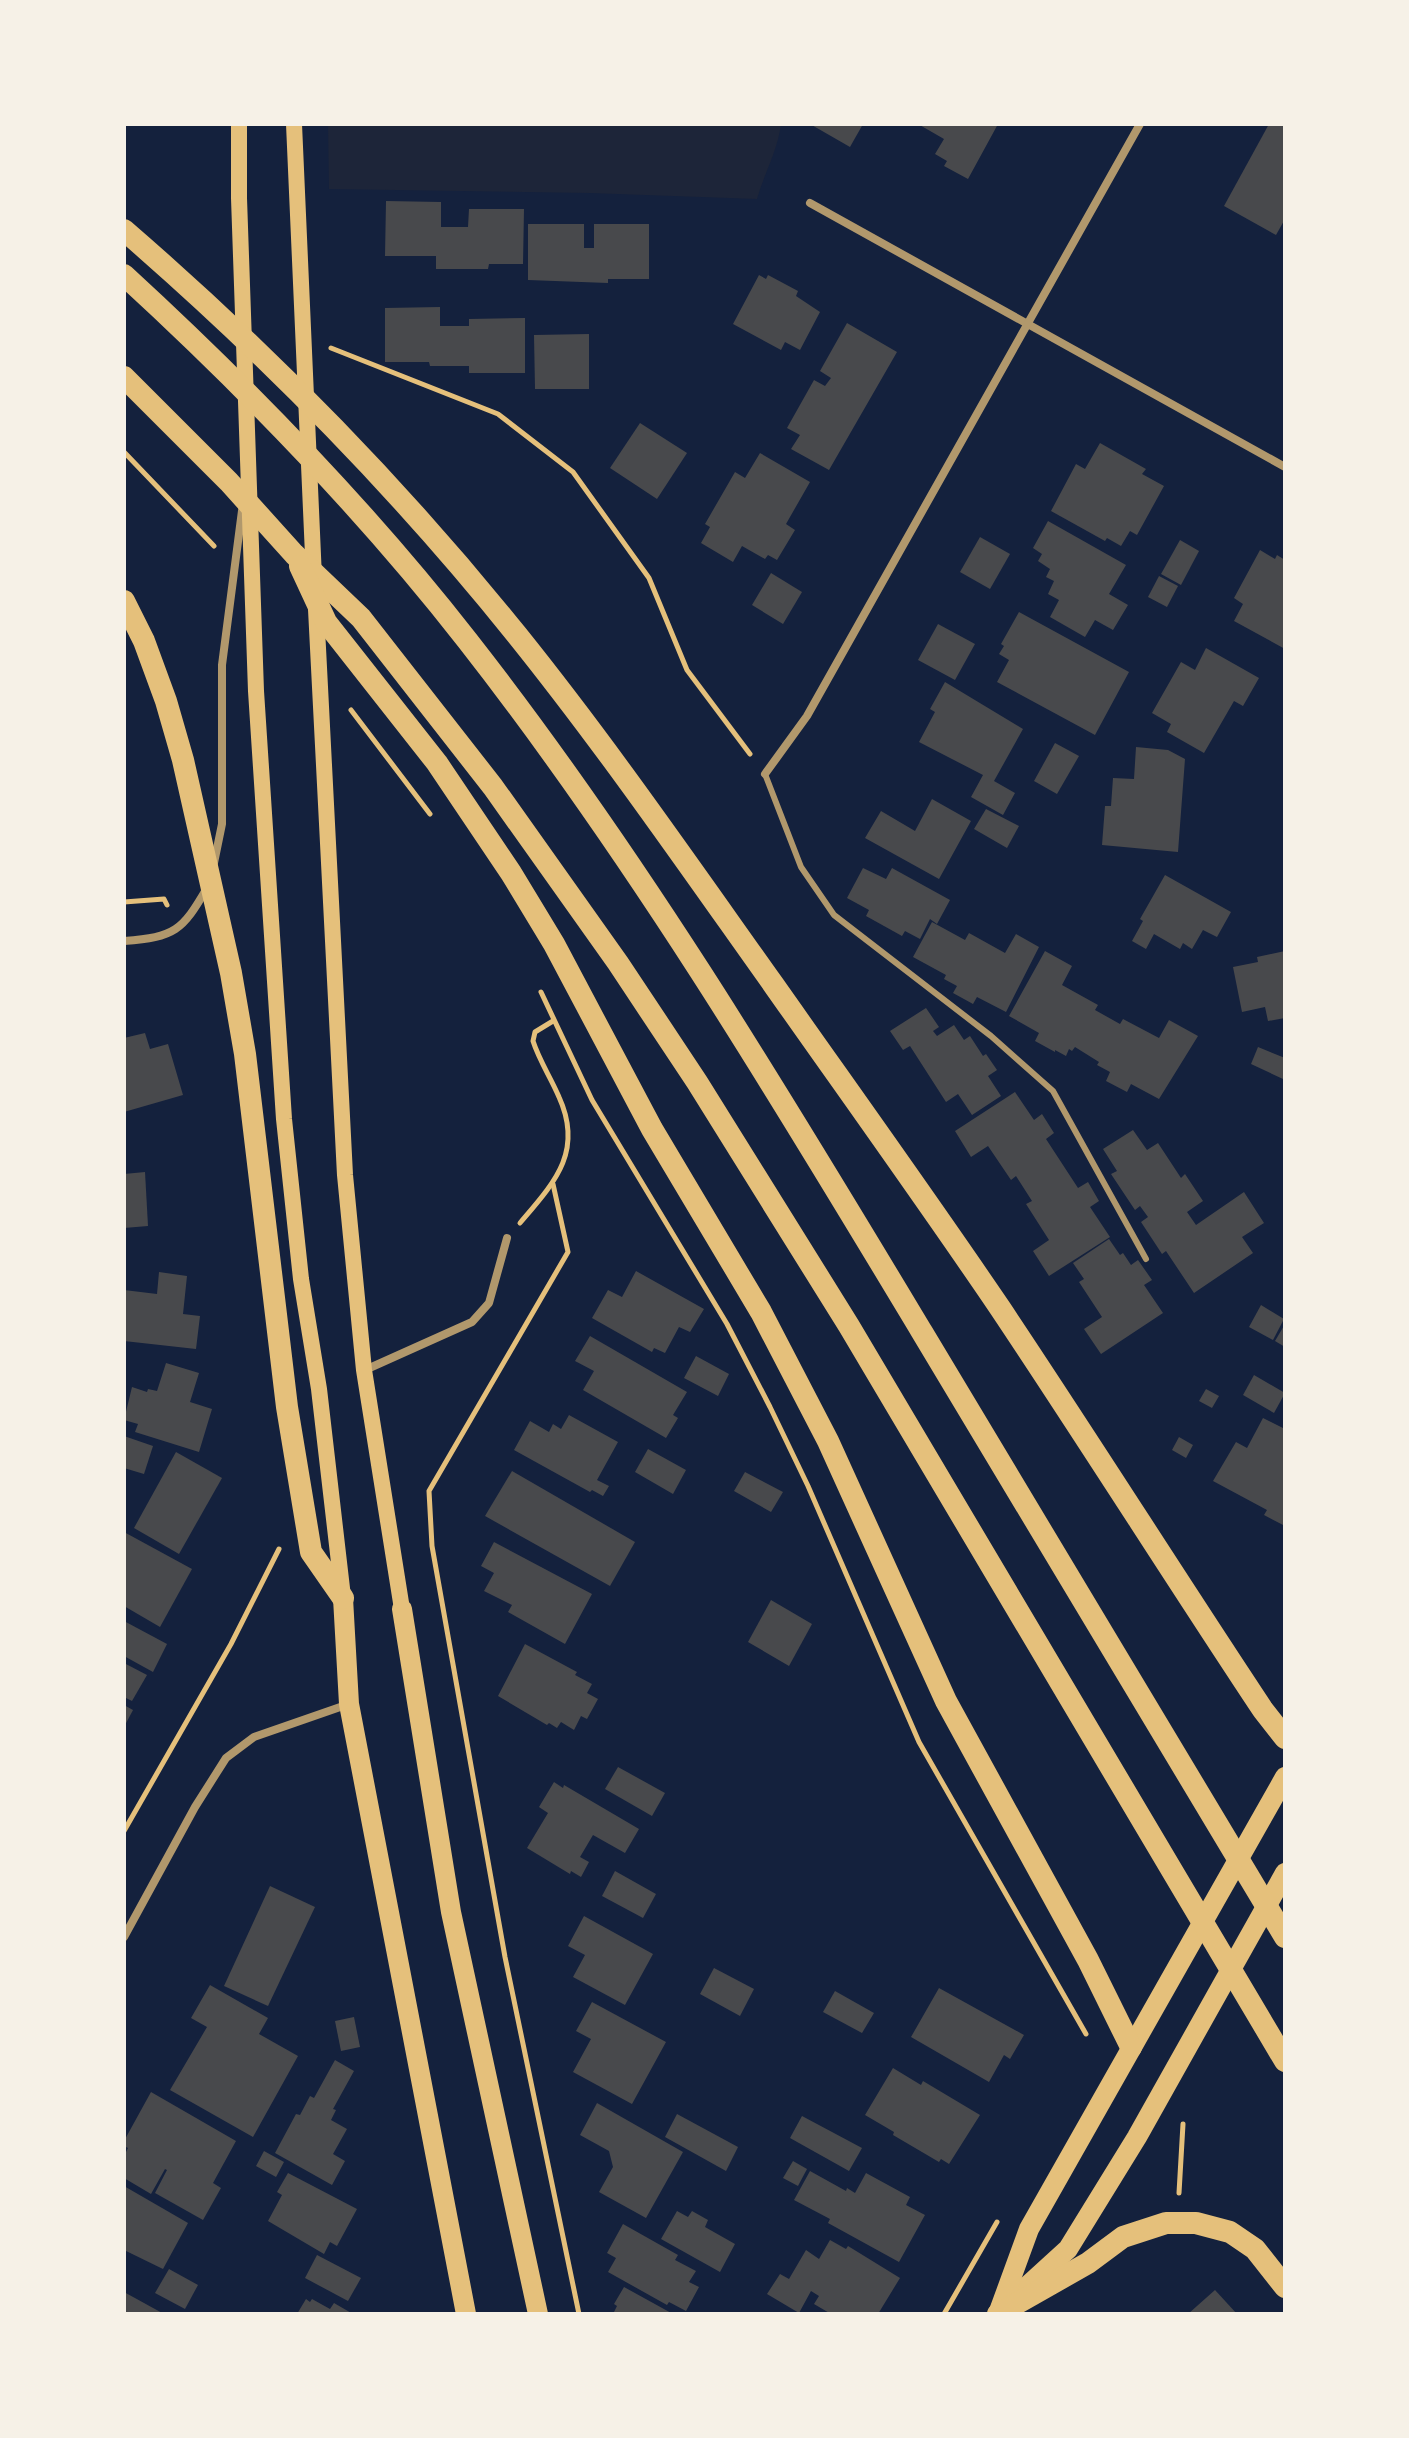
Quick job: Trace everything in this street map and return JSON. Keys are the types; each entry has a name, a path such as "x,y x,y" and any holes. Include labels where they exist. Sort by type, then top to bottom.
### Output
{"highway":[{"path":"124,230 323,416 466,573 553,681 701,881 970,1265 1285,1738"},
{"path":"124,275 207,352 360,512 466,639 569,779 734,1024 816,1155 1285,1937"},
{"path":"124,377 229,482 294,554 361,618 493,787 618,963 773,1201 1285,2061"},
{"path":"294,554 326,622 437,763 554,944 652,1129 761,1312 828,1441 946,1701 1088,1960 1131,2047"},
{"path":"124,601 144,641 183,760 231,973 245,1054 287,1407 311,1552 343,1598"},
{"path":"998,2314 1088,2263 1123,2237 1166,2223 1196,2223 1230,2232 1255,2249 1285,2287"}],"main road":[{"path":"239,124 256,691 284,1119 301,1279 321,1404 343,1598 349,1704 466,2314"},
{"path":"294,124 345,1175 364,1370 451,1912 538,2314"},
{"path":"998,2314 1029,2229 1282,1782"},
{"path":"998,2314 1068,2249 1181,2060 1285,1873"}],"street":[{"path":"765,774 807,716 1140,124"},
{"path":"810,203 1285,467"},
{"path":"124,941 165,935 180,928 210,883 222,824 222,665 249,456"},
{"path":"364,1370 472,1322 489,1303 507,1238"},
{"path":"124,1937 195,1807 226,1758 254,1737 349,1704"}],"lane":[{"path":"765,774 801,867 834,915 991,1036 1053,1091 1146,1259"}],"path":[{"path":"302,337 498,414 573,472 649,578 687,670 765,774"},
{"path":"124,902 164,899 180,928"},
{"path":"536,982 592,1100 727,1324 808,1486 919,1742 1092,2044"},
{"path":"507,1238 553,1184 565,1163 567,1122 561,1100 533,1041 535,1032 553,1021"},
{"path":"553,1184 568,1252 429,1491 432,1546 505,1957 579,2314"},
{"path":"124,1831 231,1644 271,1568 280,1538"},
{"path":"1179,2193 1181,2127 1187,2116"}],"shaded area":[{"path":"328,124 781,124 757,199 329,189"}],"building":[{"path":"810,124 863,124 850,147"},
{"path":"918,124 998,124 968,179 944,166 947,161 935,154 944,139"},
{"path":"1269,124 1285,124 1285,219 1276,235 1224,206"},
{"path":"386,201 441,202 441,227 468,227 469,209 524,209 523,264 489,264 488,269 436,269 436,256 385,256"},
{"path":"528,224 584,224 584,248 594,248 594,224 649,224 649,279 608,279 608,283 528,280"},
{"path":"759,275 766,279 768,275 798,291 796,296 820,312 800,350 785,342 781,350 733,324"},
{"path":"440,307 440,326 469,326 469,319 525,318 525,373 469,373 469,366 385,362 385,308"},
{"path":"847,323 897,352 829,470 791,449 800,435 787,428 814,380 825,386 831,378 820,371"},
{"path":"589,334 589,389 535,389 534,335"},
{"path":"640,423 687,453 657,499 610,468"},
{"path":"1100,443 1146,469 1142,474 1164,486 1137,535 1130,531 1121,546 1107,538 1105,541 1051,511 1076,464 1085,469"},
{"path":"760,453 810,482 786,524 795,530 777,560 768,555 765,559 742,546 733,562 701,543 710,527 705,524 735,472 745,478"},
{"path":"1048,521 1126,565 1109,594 1128,605 1113,630 1095,620 1085,637 1050,617 1059,600 1048,594 1054,581 1046,577 1050,569 1038,561 1042,554 1033,548"},
{"path":"980,537 1010,554 990,589 960,572"},
{"path":"1180,540 1199,551 1181,585 1161,574"},
{"path":"1260,550 1275,559 1277,555 1285,560 1285,649 1234,621 1243,604 1234,598"},
{"path":"771,573 802,592 783,624 752,605"},
{"path":"1159,576 1178,586 1167,607 1148,597"},
{"path":"1019,612 1129,672 1095,735 997,682 1009,660 999,654 1004,646 1001,644"},
{"path":"938,624 975,644 955,680 918,660"},
{"path":"1206,648 1259,678 1243,706 1234,701 1204,753 1167,732 1171,724 1152,713 1181,662 1195,670"},
{"path":"945,682 1023,729 994,781 1015,793 1003,815 971,797 983,775 919,742 935,712 930,709"},
{"path":"1055,743 1079,756 1057,794 1034,781"},
{"path":"1136,747 1168,750 1185,759 1178,852 1102,845 1105,806 1111,806 1113,778 1134,779"},
{"path":"932,799 971,821 939,879 865,838 881,811 915,831"},
{"path":"986,809 1019,826 1007,848 974,829"},
{"path":"863,868 886,879 892,868 950,900 937,924 930,919 920,939 905,931 902,936 866,916 869,910 847,898"},
{"path":"1165,875 1231,912 1217,937 1203,930 1192,949 1183,943 1180,949 1154,934 1146,949 1132,941 1143,921 1140,919"},
{"path":"932,922 965,940 969,933 1005,953 1016,934 1039,947 1006,1012 977,997 973,1004 953,993 957,986 944,979 946,975 913,957"},
{"path":"1045,951 1072,966 1062,985 1098,1005 1095,1010 1120,1024 1123,1019 1159,1038 1169,1020 1198,1036 1159,1099 1131,1084 1127,1092 1106,1081 1110,1072 1097,1065 1099,1062 1075,1047 1072,1051 1069,1049 1066,1056 1055,1052 1035,1041 1039,1033 1009,1016"},
{"path":"1285,951 1285,1018 1268,1021 1265,1007 1242,1012 1233,967 1258,962 1257,957"},
{"path":"926,1008 939,1027 933,1031 937,1036 954,1025 964,1040 970,1036 997,1070 988,1076 1001,1096 972,1115 958,1094 946,1102 910,1046 903,1050 890,1031"},
{"path":"145,1033 150,1049 168,1044 183,1095 124,1112 124,1038"},
{"path":"1258,1047 1285,1058 1283,1079 1251,1064"},
{"path":"1015,1092 1034,1120 1042,1114 1054,1133 1046,1139 1078,1188 1088,1182 1099,1201 1090,1207 1110,1237 1049,1276 1033,1251 1049,1240 1026,1204 1032,1201 1016,1176 1011,1180 988,1146 971,1157 955,1131"},
{"path":"1133,1130 1147,1150 1158,1143 1181,1178 1185,1174 1203,1201 1187,1212 1196,1225 1244,1192 1264,1223 1242,1237 1253,1253 1194,1293 1166,1251 1162,1254 1141,1222 1148,1217 1140,1206 1135,1210 1111,1174 1117,1171 1103,1149"},
{"path":"145,1172 148,1226 124,1228 124,1174"},
{"path":"1109,1239 1131,1265 1138,1260 1152,1280 1144,1285 1163,1313 1101,1354 1084,1329 1102,1317 1079,1282 1084,1279 1073,1263"},
{"path":"636,1271 704,1309 690,1332 679,1327 665,1353 654,1348 652,1352 592,1318 608,1290 622,1297"},
{"path":"159,1272 187,1276 183,1314 200,1316 196,1349 124,1341 124,1290 157,1294"},
{"path":"1261,1305 1284,1319 1273,1340 1249,1327"},
{"path":"1285,1324 1285,1347 1275,1341"},
{"path":"590,1336 687,1392 673,1415 678,1418 666,1438 583,1390 594,1371 575,1361"},
{"path":"696,1356 729,1374 718,1396 684,1378"},
{"path":"166,1363 199,1373 190,1402 212,1409 199,1452 135,1432 138,1424 124,1420 132,1387 147,1392 148,1389 157,1391"},
{"path":"1254,1375 1285,1393 1274,1413 1243,1395"},
{"path":"1206,1389 1219,1396 1212,1408 1199,1401"},
{"path":"569,1415 618,1442 597,1480 609,1486 603,1496 592,1490 590,1492 514,1450 530,1421 549,1432 553,1424 561,1429"},
{"path":"1263,1418 1285,1429 1285,1526 1264,1515 1267,1510 1213,1481 1236,1442 1247,1448"},
{"path":"124,1436 153,1446 144,1474 124,1468"},
{"path":"1179,1437 1193,1445 1186,1458 1172,1450"},
{"path":"648,1449 686,1470 673,1494 635,1472"},
{"path":"176,1452 222,1478 179,1554 134,1528"},
{"path":"512,1471 635,1542 610,1586 485,1516"},
{"path":"745,1472 783,1492 771,1512 734,1491"},
{"path":"124,1532 192,1569 160,1627 124,1606"},
{"path":"494,1542 592,1594 565,1644 508,1612 512,1605 484,1591 494,1573 481,1566"},
{"path":"771,1600 812,1624 789,1666 748,1642"},
{"path":"124,1621 167,1644 153,1672 124,1656"},
{"path":"525,1644 577,1672 575,1675 592,1684 587,1693 598,1699 587,1719 581,1716 574,1730 561,1722 557,1728 549,1723 547,1725 498,1696"},
{"path":"124,1663 147,1675 132,1701 124,1697"},
{"path":"124,1705 133,1710 124,1727"},
{"path":"618,1767 665,1793 652,1816 605,1789"},
{"path":"554,1782 639,1829 625,1853 593,1835 580,1857 589,1862 581,1877 571,1871 570,1874 527,1848 548,1813 539,1807"},
{"path":"615,1871 656,1894 643,1918 602,1896"},
{"path":"270,1886 315,1907 268,2006 224,1986"},
{"path":"584,1916 653,1954 625,2005 573,1977 585,1955 568,1946"},
{"path":"714,1968 754,1989 740,2016 700,1994"},
{"path":"210,1985 268,2018 259,2034 298,2056 253,2137 170,2090 207,2027 191,2018"},
{"path":"939,1988 1024,2035 1010,2059 1004,2055 989,2082 911,2037"},
{"path":"835,1991 874,2013 862,2033 823,2012"},
{"path":"592,2002 666,2042 632,2104 573,2072 591,2039 576,2031"},
{"path":"354,2017 360,2047 341,2051 335,2021"},
{"path":"335,2060 354,2071 333,2109 336,2110 331,2120 347,2129 333,2154 345,2161 332,2185 275,2153 296,2114 300,2115 310,2096 314,2098"},
{"path":"893,2068 921,2085 923,2081 980,2115 949,2164 941,2159 939,2162 865,2115"},
{"path":"151,2092 236,2141 213,2183 221,2188 203,2220 155,2193 167,2170 151,2194 124,2178 124,2156 128,2148 124,2146 124,2141"},
{"path":"597,2103 683,2152 646,2218 599,2192 613,2167 609,2151 580,2135"},
{"path":"677,2114 738,2147 726,2171 665,2137"},
{"path":"802,2116 862,2148 849,2171 790,2138"},
{"path":"264,2151 284,2162 276,2177 256,2166"},
{"path":"793,2161 807,2169 798,2186 783,2178"},
{"path":"810,2171 855,2193 866,2173 910,2197 906,2205 925,2215 899,2262 828,2223 830,2219 794,2200"},
{"path":"288,2173 357,2209 337,2246 330,2242 324,2254 268,2221 282,2195 277,2192"},
{"path":"124,2186 188,2223 163,2269 124,2250"},
{"path":"677,2211 688,2217 692,2211 708,2220 705,2227 735,2244 720,2272 661,2239"},
{"path":"623,2224 678,2255 675,2260 696,2271 689,2282 699,2287 686,2311 669,2302 667,2305 608,2272 616,2258 607,2253"},
{"path":"830,2240 846,2249 848,2246 900,2278 878,2314 831,2314 814,2304 819,2296 811,2291 799,2313 767,2294 780,2274 789,2279 806,2250 819,2259"},
{"path":"317,2255 361,2278 348,2301 305,2278"},
{"path":"169,2269 198,2285 185,2309 155,2293"},
{"path":"624,2287 673,2314 613,2314 617,2306 614,2304"},
{"path":"1215,2290 1237,2314 1188,2314"},
{"path":"124,2292 164,2314 124,2314"},
{"path":"306,2299 330,2309 334,2303 353,2314 297,2314"}]}
